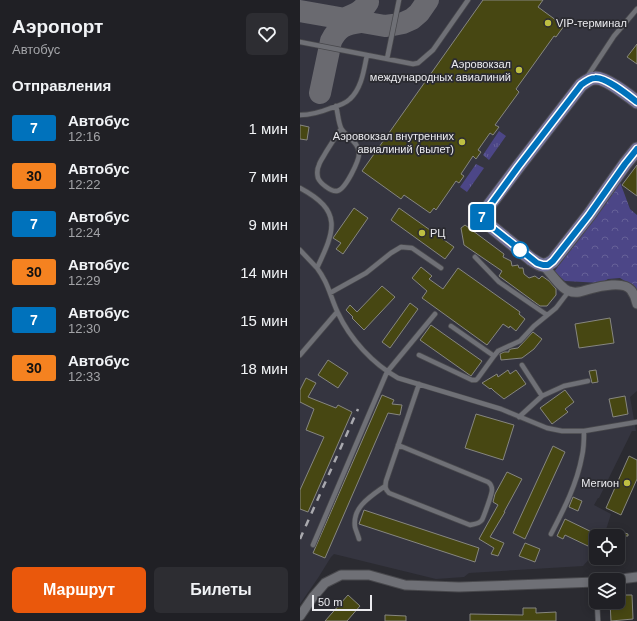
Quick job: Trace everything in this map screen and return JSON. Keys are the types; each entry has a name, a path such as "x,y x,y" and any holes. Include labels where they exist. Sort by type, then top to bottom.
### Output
{"main road":[{"path":"637,102 605,80 595,78 588,80 581,85 486,211 482,217 483,220 531,259 537,263 548,265 553,261 589,215 625,164 637,150"}],"street":[{"path":"543,265 562,287 569,291 578,292 595,287 617,284 631,289 637,304"},
{"path":"300,616 325,583 341,576 370,575 405,585 459,587 589,582"},
{"path":"625,578 637,577"}],"lane":[{"path":"387,58 399,0"},
{"path":"300,42 418,64 433,50 468,0"},
{"path":"581,85 614,36 637,9"},
{"path":"631,16 637,20"},
{"path":"300,115 324,111 350,99 356,92 361,81 367,55"},
{"path":"336,106 341,129 351,138 359,149 359,154 357,162 343,186 340,190 334,191 330,190 320,181 317,173 320,163 341,129"},
{"path":"300,188 319,201 328,210 332,220 332,228 326,249 317,268"},
{"path":"330,293 366,273 401,247 412,248 441,268"},
{"path":"300,250 317,268 325,281 337,312 355,341 372,359 398,378 501,409 547,428 562,431 584,431 637,422"},
{"path":"475,257 499,282 547,315"},
{"path":"419,355 472,380 476,380 498,351 520,341 534,326 556,308 569,291"},
{"path":"300,355 337,312"},
{"path":"313,544 388,372 435,314"},
{"path":"451,326 494,356"},
{"path":"522,365 542,396"},
{"path":"519,416 542,396 564,386 588,381"},
{"path":"398,445 488,482 491,485 492,493 482,520 476,524 470,525 386,491 385,486 398,445 419,384"},
{"path":"551,534 562,513 578,473 583,455 584,431"},
{"path":"359,539 355,527 358,510 367,499 385,486"},
{"path":"597,609 598,621"}],"shaded area":[{"path":"300,0 637,0 637,391 630,397 636,431 632,431 599,498 594,505 611,514 606,529 589,529 589,559 583,566 469,573 464,577 436,579 334,554 300,604"}],"green space":[{"path":"499,131 506,136 489,160 483,155"},
{"path":"476,164 484,168 467,192 460,187"},
{"path":"620,182 630,209 637,215 637,295 630,284 620,278 608,279 601,283 565,281 554,272"}],"building":[{"path":"483,0 543,0 538,7 564,26 556,37 554,36 516,89 519,92 495,125 499,127 493,135 490,133 478,150 481,152 476,159 473,156 461,174 464,176 459,183 456,181 436,210 434,208 430,213 404,195 401,199 362,171"},
{"path":"637,44 637,64 627,57"},
{"path":"300,125 309,127 307,140 300,139"},
{"path":"637,165 637,196 622,185"},
{"path":"354,208 368,218 343,254 336,249 341,243 333,238"},
{"name":"РЦ","path":"399,208 454,247 445,259 391,220"},
{"path":"465,225 504,254 503,257 511,261 512,266 518,265 519,268 523,268 524,274 529,278 535,276 539,279 542,276 549,281 556,289 556,295 547,306 540,306 499,276 502,271 464,245 461,228"},
{"path":"421,267 432,276 429,279 443,289 458,268 520,312 519,314 525,319 516,331 510,326 509,328 503,324 487,345 422,298 427,291 412,278"},
{"path":"382,286 395,297 364,330 346,310 350,305 357,312"},
{"path":"410,303 418,309 390,348 382,342"},
{"path":"610,318 614,343 579,348 575,324"},
{"path":"431,325 482,361 471,376 420,340"},
{"path":"533,332 542,339 534,349 522,358 501,360 500,354 509,352 511,349 518,348"},
{"path":"328,360 348,373 338,388 318,375"},
{"path":"508,370 510,374 516,370 526,384 504,399 491,388 490,389 482,383 497,374 498,377"},
{"path":"596,370 598,382 592,383 589,371"},
{"path":"306,378 316,383 308,397 336,408 338,405 352,412 308,512 300,509 300,490 324,437 306,430 314,409 300,402 300,390"},
{"path":"565,390 574,402 565,409 568,412 552,424 540,408"},
{"path":"382,395 394,400 392,404 402,405 400,415 388,413 325,558 313,553"},
{"path":"625,396 628,414 613,417 609,399"},
{"path":"476,414 514,425 503,460 465,448"},
{"path":"553,446 565,452 525,539 513,533"},
{"path":"629,456 637,460 637,479 621,515 606,508"},
{"path":"507,472 522,479 490,537 504,543 498,556 491,554 494,548 479,539 498,505 493,502 495,494"},
{"path":"573,497 582,501 578,511 569,507"},
{"path":"364,510 479,548 475,562 359,524"},
{"path":"565,519 589,531 589,544 588,546 565,535 563,539 557,536"},
{"path":"525,543 540,549 535,562 519,556"},
{"path":"348,595 360,606 347,621 325,621"},
{"path":"625,595 632,595 633,619 611,621 610,609 625,609"},
{"path":"523,608 536,608 536,613 556,612 556,621 470,621 470,614 523,615"},
{"path":"385,615 406,616 406,621 385,621"}],"taxiway":[{"path":"300,11 385,26 403,23 412,19 419,13 428,0"},
{"path":"343,19 357,13 368,2"},
{"path":"320,93 331,41 336,32 342,27 360,22"}],"railway":[{"path":"300,539 358,409"}],"bus line":[{"name":"7","path":"637,102 605,80 595,78 588,80 581,85 483,215 483,220 531,259 537,263 548,265 570,240 637,149"}],"place":[{"name":"VIP-терминал","path":"548,23"},
{"name":"Аэровокзал международных авиалиний","path":"519,70"},
{"name":"Аэровокзал внутренних авиалиний (вылет)","path":"462,142"},
{"name":"РЦ","path":"422,233"},
{"name":"Мегион","path":"627,483"}]}
